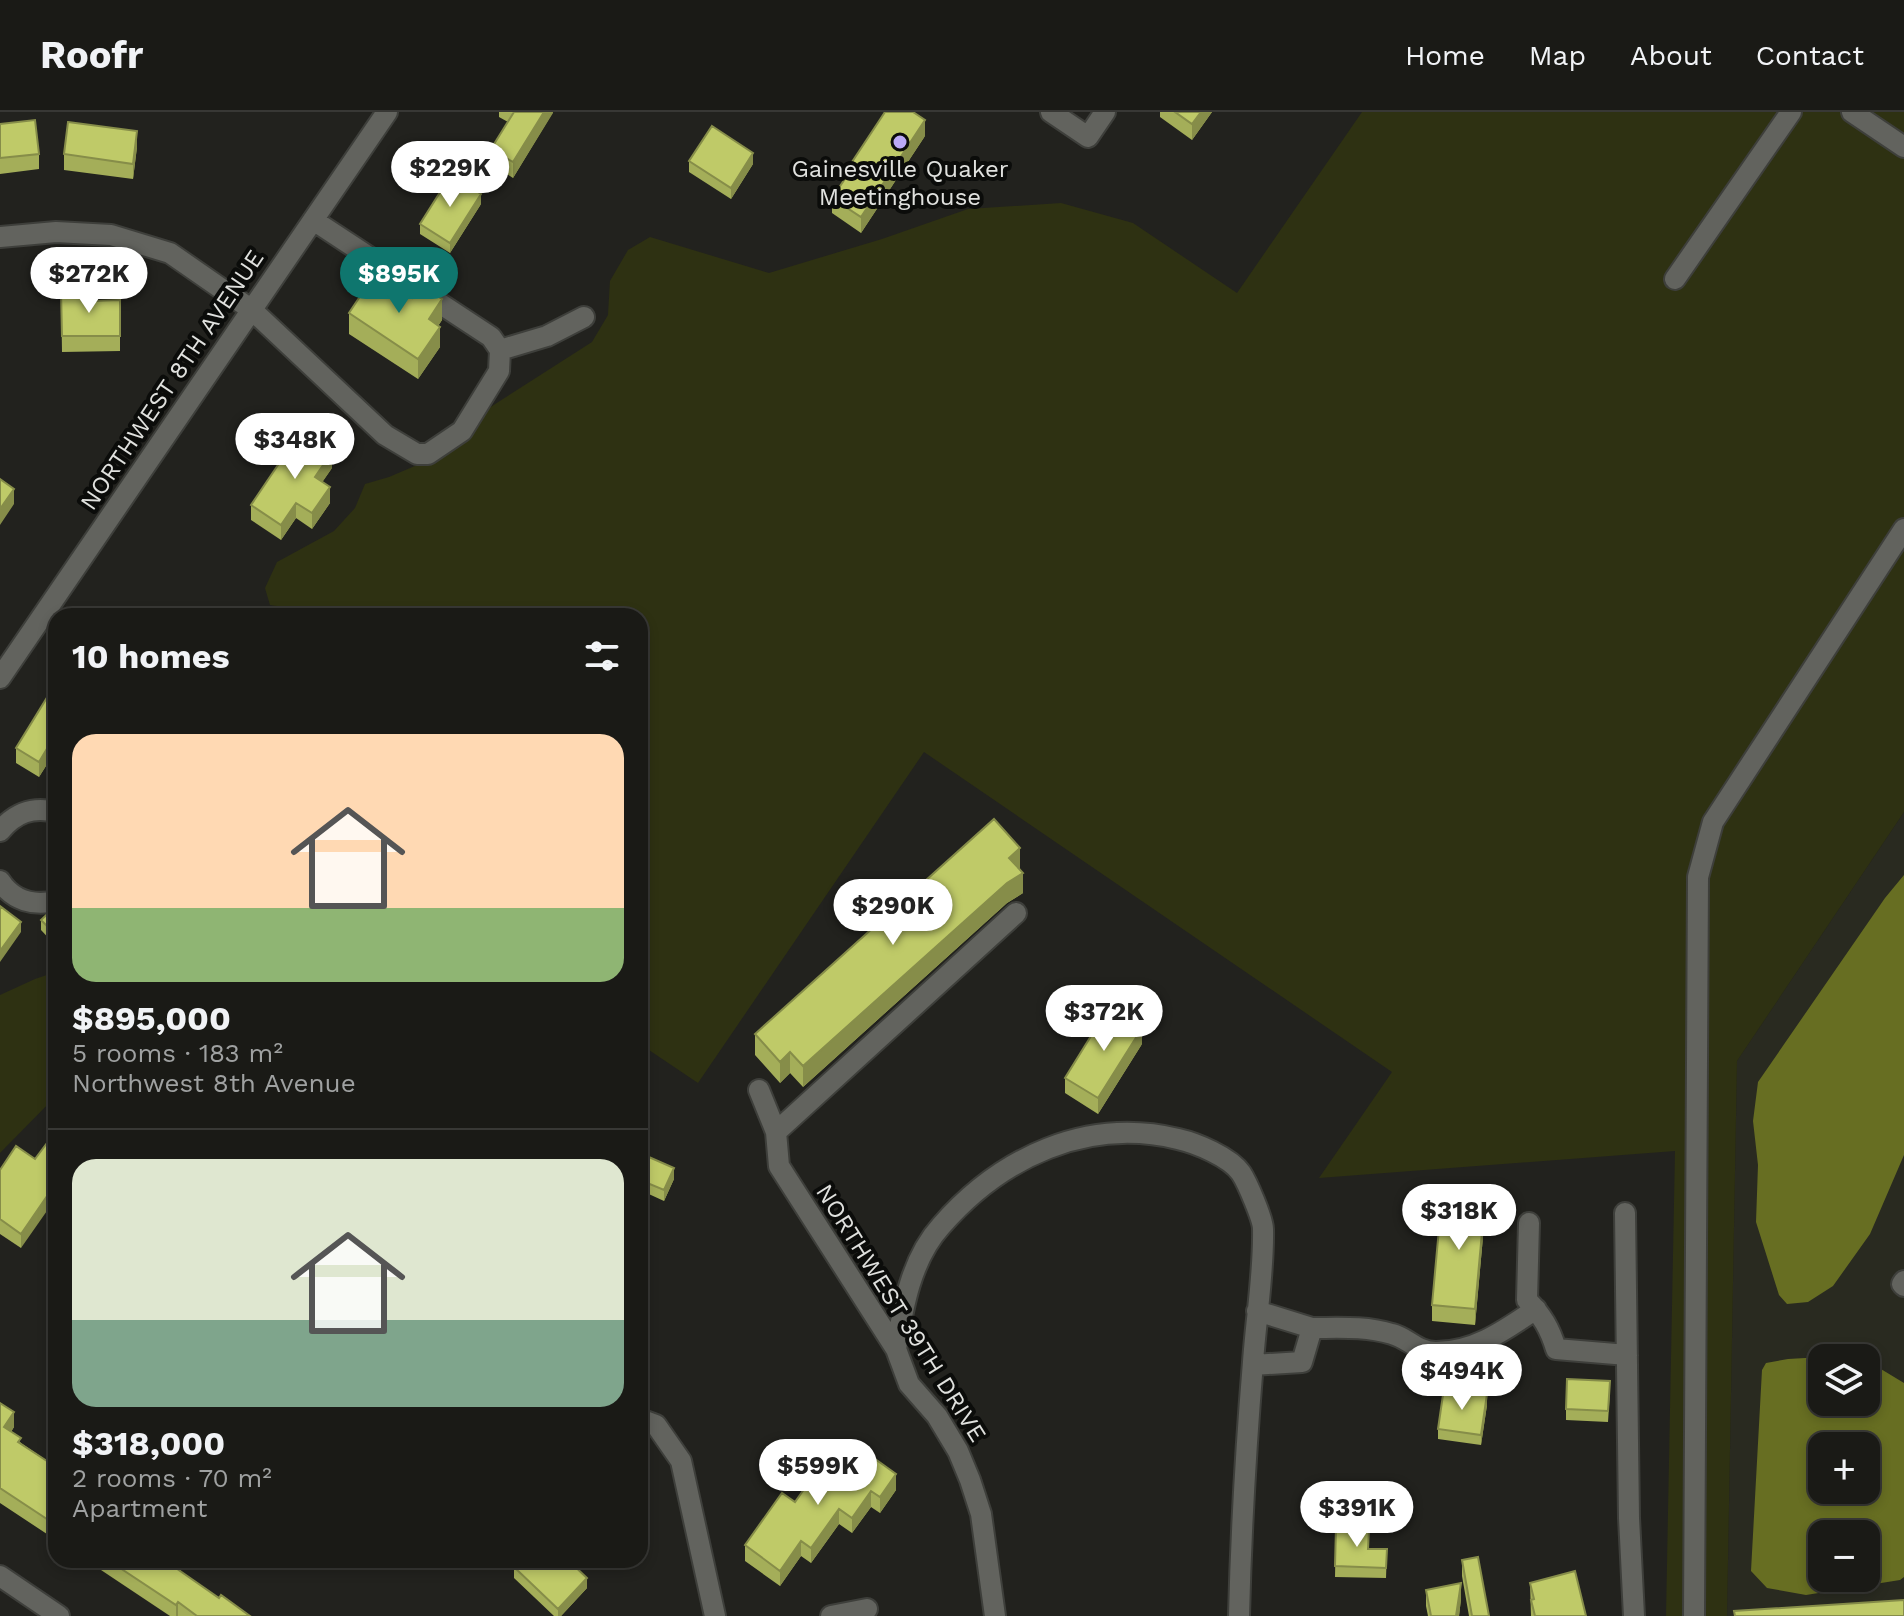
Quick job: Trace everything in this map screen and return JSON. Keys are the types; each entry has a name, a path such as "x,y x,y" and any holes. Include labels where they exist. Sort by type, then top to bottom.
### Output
{"street":[{"name":"NORTHWEST 8TH AVENUE","path":"2,671 387,112"},
{"path":"1051,112 1088,137 1105,112"},
{"path":"1675,279 1791,112"},
{"path":"1852,112 1904,147"},
{"path":"0,237 56,232 111,235 170,253 252,310 385,435 417,454 428,454 462,431 499,371 500,350 491,337 313,220"},
{"path":"500,350 547,336 584,317"},
{"path":"1694,1616 1698,877 1713,822 1904,529"},
{"path":"0,831 20,813 32,809 48,811"},
{"path":"0,881 22,900 48,902"},
{"path":"776,1132 1016,913"},
{"name":"NORTHWEST 39TH DRIVE","path":"759,1090 776,1132 779,1166 896,1349 909,1384 937,1416 958,1451 981,1514 995,1616"},
{"path":"896,1349 909,1289 919,1261 939,1227 983,1185 1012,1165 1044,1149 1114,1131 1153,1133 1192,1142 1218,1155 1241,1172 1263,1225 1241,1518 1239,1616"},
{"path":"1625,1213 1629,1518 1634,1616"},
{"path":"1529,1223 1527,1300 1550,1329 1556,1349 1627,1355"},
{"path":"1257,1311 1312,1328 1364,1327 1396,1334 1418,1349 1437,1352 1481,1344 1536,1309"},
{"path":"1253,1365 1302,1362 1312,1328"},
{"path":"648,1422 656,1425 681,1461 715,1616"},
{"path":"0,1576 59,1616"},
{"path":"831,1616 867,1609"}],"shaded area":[{"path":"1362,112 1904,112 1904,812 1737,1061 1727,1616 1666,1616 1675,1151 1319,1178 1392,1072 924,752 698,1083 648,1049 648,608 289,608 270,605 265,588 277,562 334,531 355,508 365,484 429,460 489,408 592,342 608,315 610,281 628,250 650,237 769,273 968,209 1061,203 1133,223 1237,293"},
{"path":"1904,812 1904,1616 1727,1616 1737,1061"},
{"path":"1904,875 1904,1155 1870,1234 1833,1286 1808,1302 1787,1304 1779,1295 1756,1222 1758,1165 1753,1121 1758,1082"},
{"path":"48,975 48,1104 0,1153 0,995"},
{"path":"1808,1358 1808,1416 1880,1416 1880,1368 1904,1383 1904,1577 1900,1580 1880,1583 1880,1520 1808,1520 1808,1592 1825,1592 1806,1595 1767,1588 1751,1571 1762,1370 1766,1363"}],"building":[{"path":"514,112 544,112 513,162 491,149"},
{"path":"885,112 913,112 925,120 861,217 832,198"},
{"path":"1175,112 1201,112 1192,124"},
{"path":"35,120 39,154 0,158 0,124"},
{"path":"68,122 137,131 133,164 64,154"},
{"path":"712,126 753,153 731,188 689,161"},
{"path":"451,175 481,194 450,243 420,224"},
{"path":"375,274 412,298 421,286 442,299 429,319 440,327 418,359 349,313"},
{"path":"61,289 93,289 93,301 120,300 120,336 62,336"},
{"path":"301,431 332,452 315,477 330,487 312,513 296,503 281,525 251,505"},
{"path":"0,479 14,489 0,509"},
{"path":"48,696 48,747 39,762 16,748"},
{"path":"994,819 1020,848 1009,858 1023,873 1007,883 803,1066 790,1052 780,1062 755,1034"},
{"path":"0,906 21,922 0,951"},
{"path":"48,913 48,927 41,920"},
{"path":"1109,1007 1142,1028 1098,1098 1065,1078"},
{"path":"48,1142 48,1195 21,1234 0,1219 0,1170 16,1146 35,1159"},
{"path":"648,1157 674,1168 664,1190 648,1183"},
{"path":"1442,1196 1485,1199 1475,1309 1432,1305"},
{"path":"1567,1379 1610,1381 1608,1411 1566,1409"},
{"path":"1444,1388 1487,1394 1481,1435 1438,1429"},
{"path":"0,1403 14,1412 4,1427 21,1438 18,1442 48,1462 48,1520 0,1488"},
{"path":"857,1446 896,1474 880,1497 871,1491 852,1518 839,1509 811,1548 801,1541 780,1571 745,1545 782,1493 795,1502 821,1465 835,1476"},
{"path":"1336,1527 1369,1528 1368,1549 1387,1549 1386,1568 1335,1566"},
{"path":"1478,1557 1489,1616 1472,1616 1462,1560"},
{"path":"120,1568 176,1568 250,1616 197,1616 178,1602 176,1605"},
{"path":"515,1568 576,1568 587,1578 558,1609"},
{"path":"1575,1571 1586,1616 1535,1616 1530,1583"},
{"path":"1461,1583 1456,1616 1431,1616 1426,1590"},
{"path":"1904,1600 1904,1616 1735,1616 1734,1611"}],"place":[{"name":"Gainesville Quaker Meetinghouse","path":"900,142"}]}
